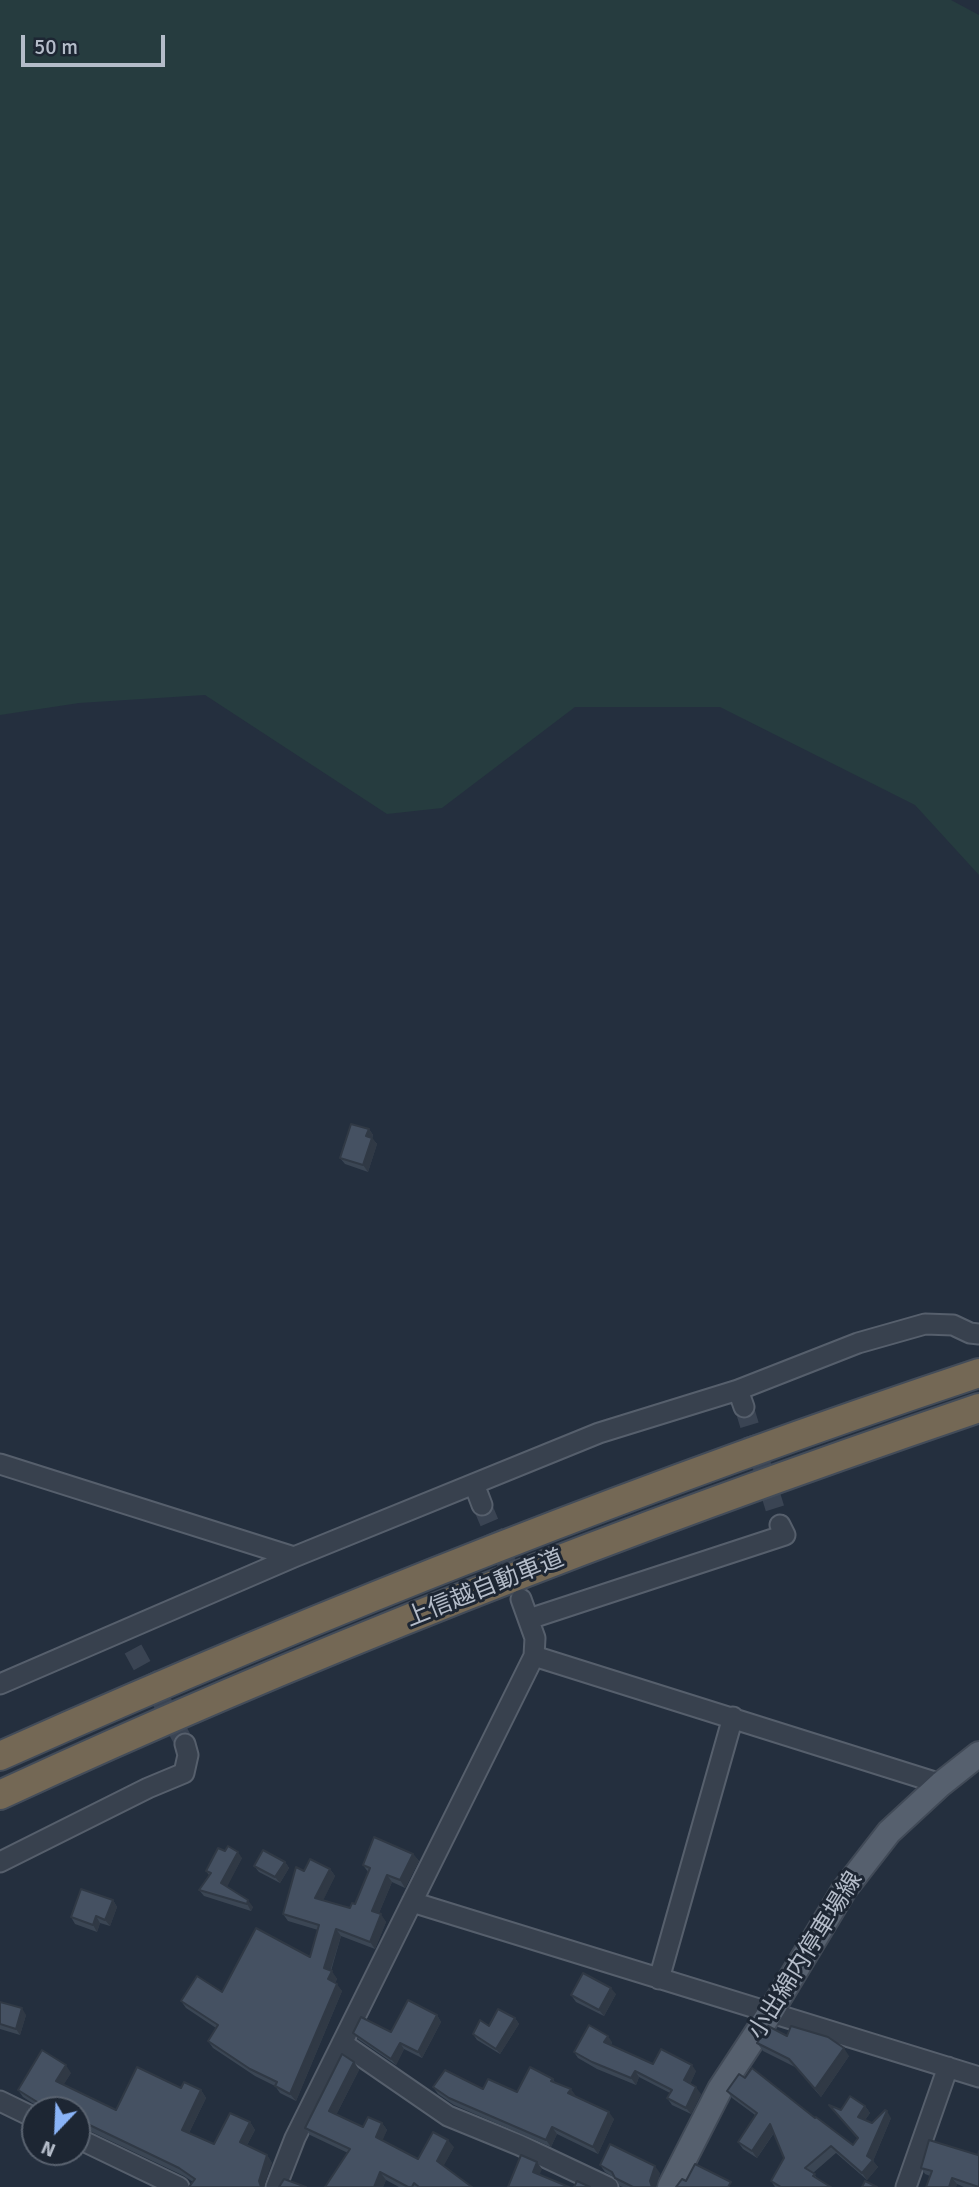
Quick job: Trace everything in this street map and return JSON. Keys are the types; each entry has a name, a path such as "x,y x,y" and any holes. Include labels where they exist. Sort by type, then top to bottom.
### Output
{"highway":[{"name":"上信越自動車道","path":"0,1756 213,1663 523,1537 774,1443 975,1375"},
{"name":"上信越自動車道","path":"0,1795 226,1694 495,1584 786,1474 978,1408"}],"main road":[{"name":"小出綿内停車場線","path":"670,2187 720,2089 770,2013 844,1890 889,1832 941,1784 979,1754"}],"street":[{"path":"0,1684 130,1640 294,1557 599,1433 741,1398 858,1343 925,1324 953,1325 979,1334"},
{"path":"0,1464 294,1557"},
{"path":"474,1484 482,1505"},
{"path":"529,1619 785,1535 780,1525"},
{"path":"276,2187 295,2138 534,1656 535,1638 521,1599"},
{"path":"534,1656 941,1784"},
{"path":"660,1979 733,1717"},
{"path":"0,1862 148,1788 184,1773 188,1755 185,1744"},
{"path":"412,1902 979,2077"},
{"path":"342,2043 448,2116 519,2145 608,2187"},
{"path":"906,2187 948,2067"},
{"path":"0,2101 21,2111"},
{"path":"91,2145 179,2187"}],"green space":[{"path":"0,0 951,0 979,15 979,875 915,805 720,707 575,707 442,808 387,814 205,695 79,703 0,715"}],"building":[{"path":"351,1124 369,1129 366,1136 372,1138 363,1165 340,1158"},
{"path":"374,1837 413,1854 400,1880 387,1875 372,1911 381,1914 370,1942 336,1929 324,1968 332,1971 328,1979 337,1984 290,2094 275,2086 277,2082 250,2069 208,2041 218,2025 181,2001 197,1976 222,1992 256,1928 310,1957 319,1925 283,1914 296,1867 304,1871 310,1859 330,1869 315,1898 350,1908 352,1903 355,1904 370,1868 363,1865"},
{"path":"228,1846 238,1852 221,1883 248,1900 247,1904 199,1890 211,1873 206,1871 218,1848 225,1851"},
{"path":"263,1850 285,1862 275,1877 254,1866"},
{"path":"81,1889 113,1900 105,1920 96,1916 93,1925 71,1917"},
{"path":"583,1973 611,1988 599,2010 571,1995"},
{"path":"408,2000 437,2015 418,2052 400,2043 391,2059 353,2033 361,2017 391,2032"},
{"path":"0,2002 22,2008 16,2029 0,2024"},
{"path":"498,2009 515,2018 496,2049 473,2034 480,2020 489,2026"},
{"path":"589,2025 608,2036 604,2042 653,2064 661,2049 692,2065 684,2080 696,2087 686,2108 667,2098 672,2090 635,2071 631,2078 574,2052"},
{"path":"768,2026 787,2036 791,2026 828,2037 844,2048 815,2089 789,2059 757,2043"},
{"path":"42,2050 66,2065 56,2081 87,2096 28,2096 18,2090"},
{"path":"342,2054 354,2062 329,2111 363,2127 368,2117 382,2123 376,2137 418,2159 433,2132 448,2140 437,2161 472,2187 419,2187 414,2183 412,2187 408,2187 380,2172 374,2187 325,2187 350,2149 305,2128"},
{"path":"137,2067 181,2088 184,2082 201,2090 182,2130 214,2144 230,2113 250,2122 240,2142 267,2155 259,2181 261,2187 189,2187 195,2179 179,2168 91,2126 91,2098 116,2110"},
{"path":"530,2067 553,2079 551,2081 571,2089 568,2093 609,2112 593,2147 552,2127 546,2140 449,2098 433,2087 445,2070 483,2089 488,2079 517,2092"},
{"path":"752,2068 853,2145 858,2138 829,2105 841,2110 850,2096 865,2106 858,2117 872,2123 887,2111 867,2156 873,2160 862,2173 831,2146 805,2168 831,2187 781,2187 771,2181 784,2158 770,2124 752,2151 738,2142 757,2113 727,2091 739,2074 745,2078"},
{"path":"929,2140 978,2155 979,2151 979,2187 952,2178 949,2187 926,2187 932,2171 921,2168"},
{"path":"610,2144 655,2166 650,2181 652,2187 633,2187 615,2178 612,2172 600,2165"},
{"path":"521,2155 537,2162 533,2172 569,2187 508,2187"},
{"path":"695,2164 731,2182 728,2187 676,2187 682,2179 686,2181"},
{"path":"284,2179 306,2187 279,2187"},
{"path":"577,2181 590,2187 574,2187"},
{"path":"865,2181 877,2187 862,2187"}],"tunnel":[{"path":"744,1407 780,1525"},
{"path":"482,1505 517,1588"},
{"path":"133,1649 185,1744"}]}
